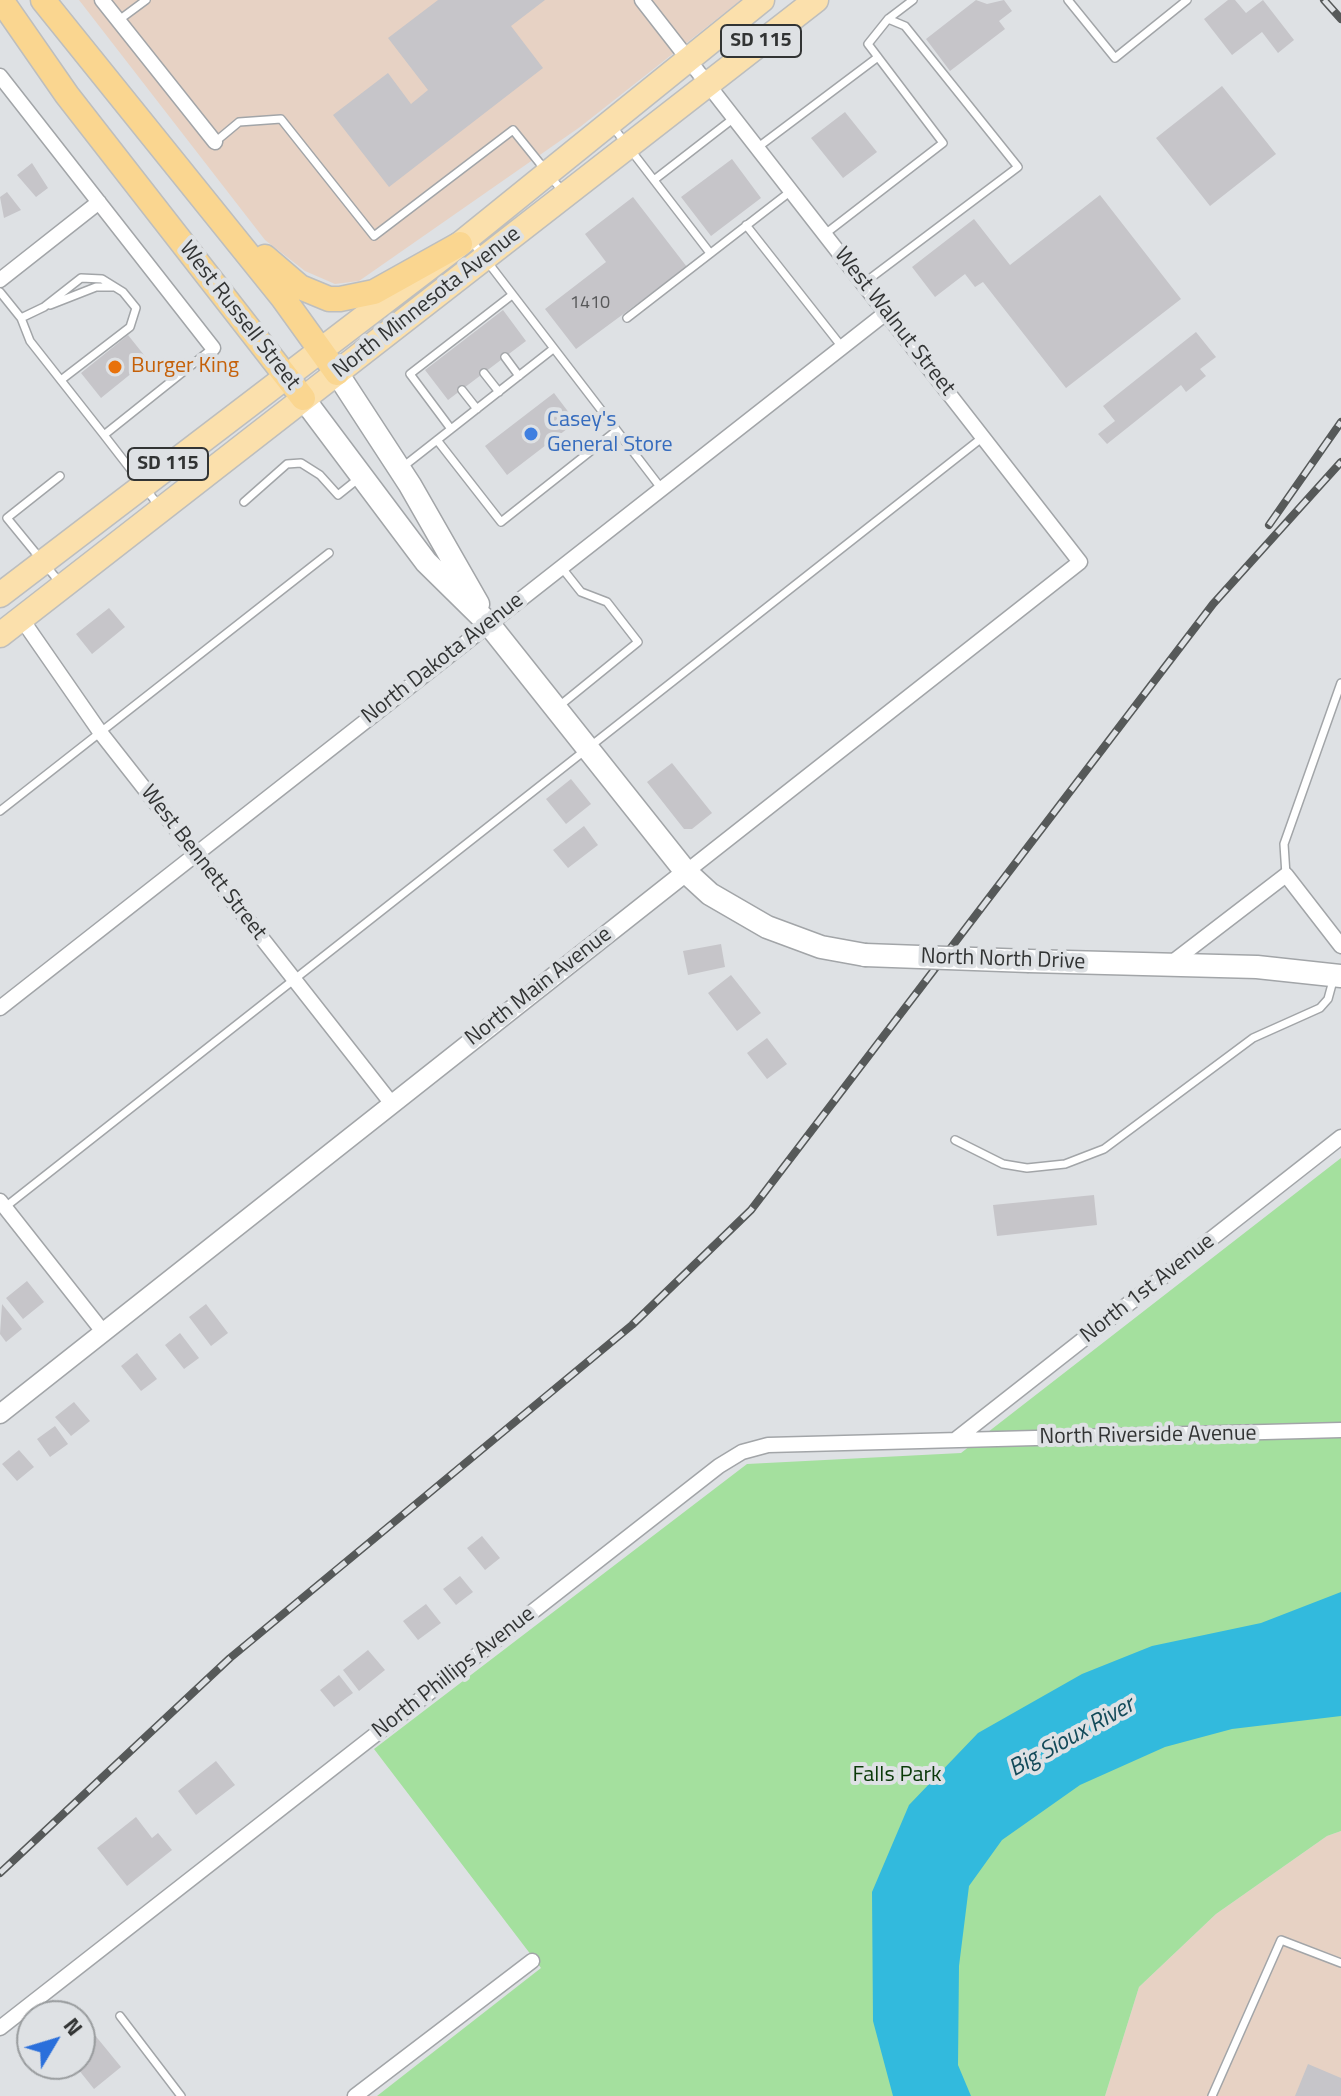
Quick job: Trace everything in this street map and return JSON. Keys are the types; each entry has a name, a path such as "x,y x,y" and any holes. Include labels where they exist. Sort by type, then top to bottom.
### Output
{"highway":[{"name":"West Russell Street","path":"1,0 67,95 303,398"},
{"name":"West Russell Street","path":"43,0 322,349 337,373"},
{"path":"191,185 282,273 329,299 374,292 464,241"}],"main road":[{"name":"North Minnesota Avenue","path":"0,635 10,597 42,562 464,241 762,0"},
{"name":"North Minnesota Avenue","path":"10,597 62,586 816,0"},
{"name":"West Russell Street","path":"337,373 399,469 488,623"},
{"name":"West Russell Street","path":"303,398 426,562 488,623 686,872"},
{"name":"North North Drive","path":"686,872 710,894 767,927 821,947 865,955 1284,969 1338,975"}],"street":[{"path":"102,0 215,142"},
{"name":"West Walnut Street","path":"642,0 1080,562"},
{"name":"West Russell Street","path":"0,76 213,348"},
{"path":"0,280 99,202"},
{"name":"North Dakota Avenue","path":"0,1008 887,312"},
{"name":"North Main Avenue","path":"0,1414 1080,562"},
{"name":"West Bennett Street","path":"10,597 100,732 392,1104"},
{"path":"1169,965 1286,875 1341,946"},
{"name":"North 1st Avenue","path":"954,1441 1341,1137"},
{"path":"1,1206 104,1333"},
{"name":"North Riverside Avenue","path":"954,1441 1341,1430"},
{"name":"North Phillips Avenue","path":"0,2028 719,1466 742,1452 768,1445 954,1441"},
{"path":"355,2096 532,1961"}],"lane":[{"path":"118,21 146,0"},
{"path":"825,234 943,143 868,44 888,19 913,0"},
{"path":"1068,0 1115,58 1187,0"},
{"path":"864,283 1018,167 905,26 888,19"},
{"path":"757,148 878,57"},
{"path":"654,180 734,118"},
{"path":"215,142 239,122 281,119 374,236 513,130 566,195"},
{"path":"610,123 710,253"},
{"path":"627,318 791,191"},
{"path":"746,225 842,347"},
{"path":"464,241 484,258 661,488"},
{"path":"44,307 81,278 102,279 136,308 130,327 61,380"},
{"path":"21,318 96,287 115,287"},
{"path":"0,292 21,318 30,341 161,509"},
{"path":"451,429 410,374 479,325 512,295"},
{"path":"104,435 213,348"},
{"path":"399,469 553,349"},
{"path":"505,357 519,376"},
{"path":"484,373 499,392"},
{"path":"462,390 477,409"},
{"path":"437,440 501,522 616,431"},
{"path":"1,1206 983,437"},
{"path":"244,502 287,464 301,463 320,475 338,495 362,476"},
{"path":"60,476 7,518 62,586"},
{"path":"0,811 329,553"},
{"path":"556,708 638,642 607,602 581,592 560,567"},
{"path":"1286,875 1284,844 1341,683"},
{"path":"955,1140 1003,1164 1027,1168 1065,1164 1104,1149 1253,1038 1320,1008 1328,999 1338,975"},
{"path":"1212,2096 1281,1940 1341,1963"},
{"path":"120,2016 181,2096"}],"shaded area":[{"path":"79,0 741,0 580,127 359,281 335,284 305,271 265,240"},
{"path":"1341,1831 1341,2096 1105,2096 1139,1987 1216,1914 1327,1836"}],"green space":[{"name":"Falls Park","path":"1341,1158 1341,1831 1327,1836 1216,1914 1139,1987 1105,2096 377,2096 541,1968 374,1749 747,1464 961,1453"}],"water":[{"name":"Big Sioux River","path":"1341,1592 1341,1716 1232,1729 1165,1747 1080,1785 1002,1840 969,1886 959,1966 958,2065 971,2096 893,2096 873,2021 872,1892 909,1805 978,1733 1082,1674 1152,1646 1261,1623"}],"building":[{"path":"438,0 545,0 511,26 543,68 389,187 333,115 388,73 411,104 428,90 388,38"},
{"path":"976,0 987,4 1004,0 1012,11 999,21 1005,29 950,71 926,39"},
{"path":"1228,0 1235,0 1246,13 1263,0 1294,40 1278,53 1262,32 1232,55 1204,19"},
{"path":"1222,86 1276,154 1210,206 1156,138"},
{"path":"845,112 877,152 843,178 811,138"},
{"path":"732,159 761,198 711,236 681,197"},
{"path":"32,163 48,188 36,197 17,175"},
{"path":"7,192 21,210 4,218 0,197"},
{"path":"1100,195 1181,299 1066,388 983,282 975,287 965,274 935,297 912,267 974,219 1010,265"},
{"path":"633,197 687,267 576,349 545,309 606,262 585,234"},
{"path":"503,310 526,341 448,400 425,370"},
{"path":"1196,332 1216,357 1200,369 1206,376 1186,392 1181,385 1107,444 1098,434 1115,421 1103,406"},
{"path":"128,335 148,360 101,398 81,373"},
{"name":"Casey's General Store","path":"554,393 576,422 507,475 485,446"},
{"path":"109,608 125,627 92,654 76,634"},
{"path":"672,763 712,813 692,829 684,829 647,782"},
{"path":"571,779 591,804 566,824 546,799"},
{"path":"584,826 598,845 568,868 553,850"},
{"path":"721,944 725,967 688,975 683,951"},
{"path":"731,975 761,1013 737,1031 708,993"},
{"path":"767,1038 787,1064 767,1079 747,1053"},
{"path":"1094,1195 1097,1225 997,1236 993,1205"},
{"path":"27,1281 44,1302 23,1319 6,1298"},
{"path":"2,1304 22,1329 6,1342 0,1334"},
{"path":"206,1304 228,1333 211,1346 189,1317"},
{"path":"180,1333 199,1358 184,1369 165,1345"},
{"path":"137,1353 157,1379 141,1391 121,1366"},
{"path":"74,1402 90,1421 71,1436 55,1417"},
{"path":"55,1426 68,1444 50,1457 37,1439"},
{"path":"19,1450 34,1467 17,1481 2,1464"},
{"path":"482,1536 500,1558 485,1570 467,1548"},
{"path":"460,1576 473,1592 456,1605 443,1589"},
{"path":"426,1604 441,1623 418,1640 403,1621"},
{"path":"368,1650 385,1670 359,1691 343,1670"},
{"path":"339,1675 353,1693 334,1707 320,1690"},
{"path":"216,1761 235,1785 196,1815 178,1791"},
{"path":"136,1817 152,1838 158,1833 172,1850 127,1886 97,1848"},
{"path":"96,2036 121,2067 94,2089 87,2080 96,2080"},
{"path":"1308,2064 1341,2078 1341,2096 1295,2096"}],"railway":[{"path":"1324,0 1341,19"},
{"path":"1269,525 1341,422"},
{"path":"0,1873 230,1658 632,1325 751,1210 1213,604 1341,462"}],"place":[{"name":"Burger King","path":"115,367"},
{"name":"Casey's General Store","path":"531,434"}]}
